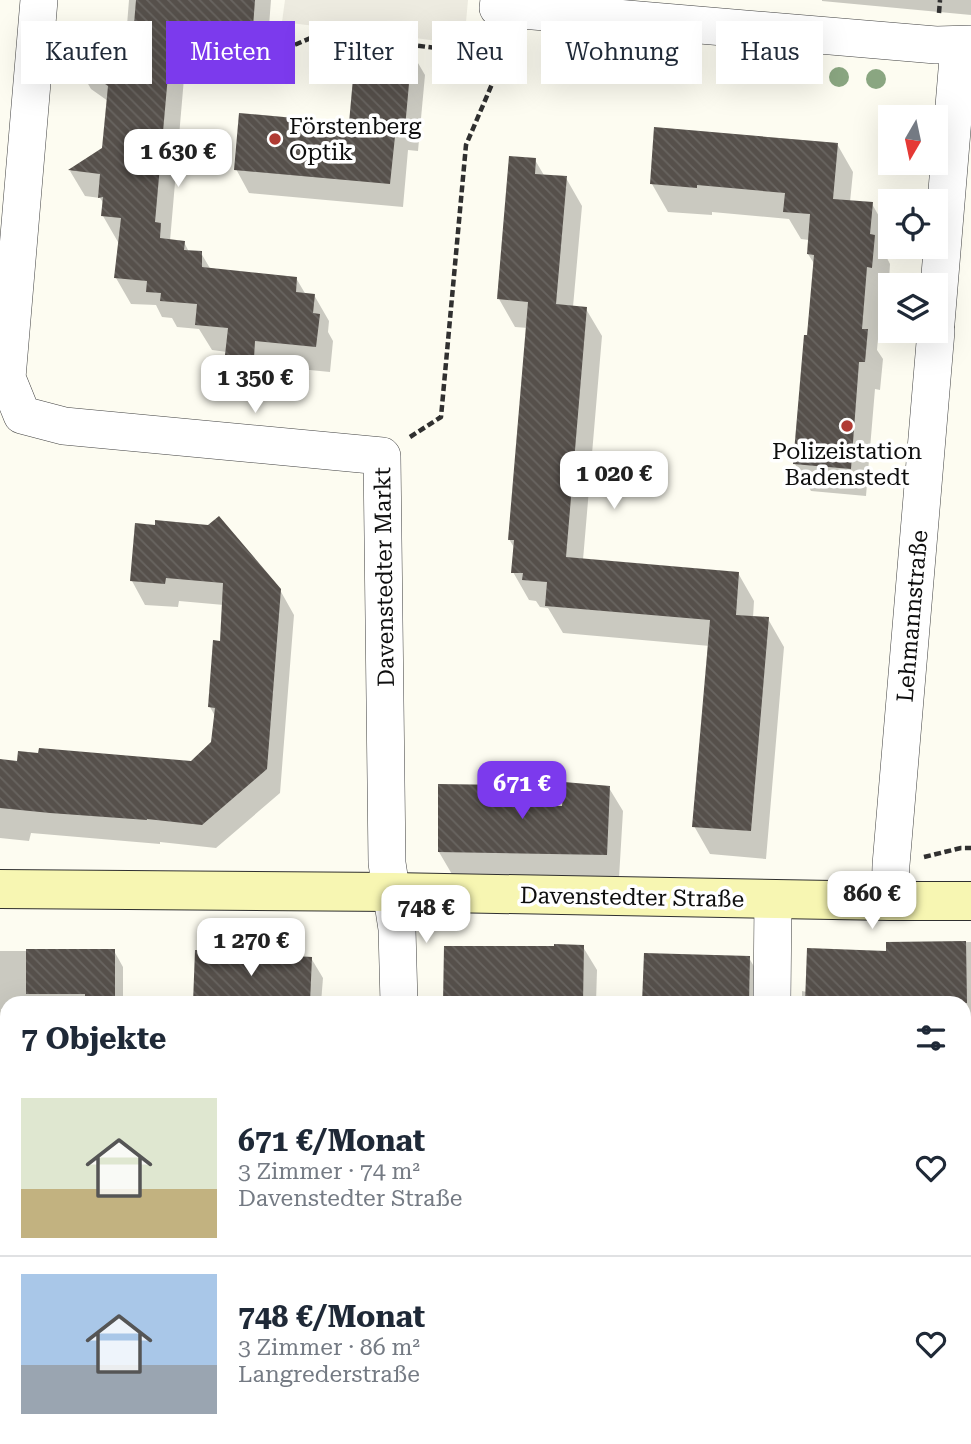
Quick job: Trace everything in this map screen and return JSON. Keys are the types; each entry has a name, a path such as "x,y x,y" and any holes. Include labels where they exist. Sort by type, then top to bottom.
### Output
{"street":[{"name":"Davenstedter Markt","path":"39,0 7,378 22,415 64,426 382,456 387,863 397,929 399,996"},
{"path":"512,5 936,45 965,45 941,273"},
{"name":"Lehmannstraße","path":"890,901 935,343"},
{"name":"Davenstedter Straße","path":"0,889 971,901"},
{"path":"772,996 773,899"}],"path":[{"path":"295,45 320,34 432,47"},
{"path":"382,456 441,417 466,145 491,84"}],"shaded area":[{"path":"285,0 468,0 466,21 432,21 432,40 418,38 418,21 309,21 309,25 282,21"}],"building":[{"path":"136,0 255,0 253,21 166,21 167,84 155,222 161,223 160,238 185,241 184,250 202,251 202,267 297,277 296,292 315,294 313,313 320,314 316,347 255,341 254,358 225,355 228,328 195,325 197,304 160,301 161,293 146,292 147,281 114,278 121,218 101,216 103,197 98,198 100,174 68,170 102,148 108,86 105,84 152,84 152,21 134,21"},
{"path":"352,84 409,84 405,128 396,127 390,184 234,170 239,113 349,123"},
{"path":"654,127 838,143 833,199 873,202 870,234 875,235 872,268 867,267 862,329 868,329 865,362 859,362 851,469 793,464 814,255 807,254 810,214 783,212 785,193 697,185 697,188 650,184"},
{"path":"509,156 536,158 535,174 567,176 556,304 587,307 566,557 739,572 736,615 769,617 751,831 692,827 710,620 545,606 547,582 522,580 523,573 511,573 514,540 508,540 528,302 497,299"},
{"path":"219,516 281,589 267,769 202,825 0,808 0,759 17,761 18,751 38,753 39,748 191,761 211,742 215,708 208,707 213,640 220,641 223,583 166,578 165,584 130,581 135,523 155,525 155,520 208,525"},
{"path":"564,782 610,786 607,855 438,852 438,784 516,785 515,805 562,806"},
{"path":"966,941 967,996 805,996 807,948 886,951 886,942"},
{"path":"584,945 583,996 443,996 444,946"},
{"path":"26,949 115,949 115,996 26,994"},
{"path":"195,950 312,957 310,996 193,996"},
{"path":"644,953 750,956 749,996 642,996"}],"place":[{"name":"Förstenberg Optik","path":"275,139"},
{"name":"Polizeistation Badenstedt","path":"847,426"}]}
